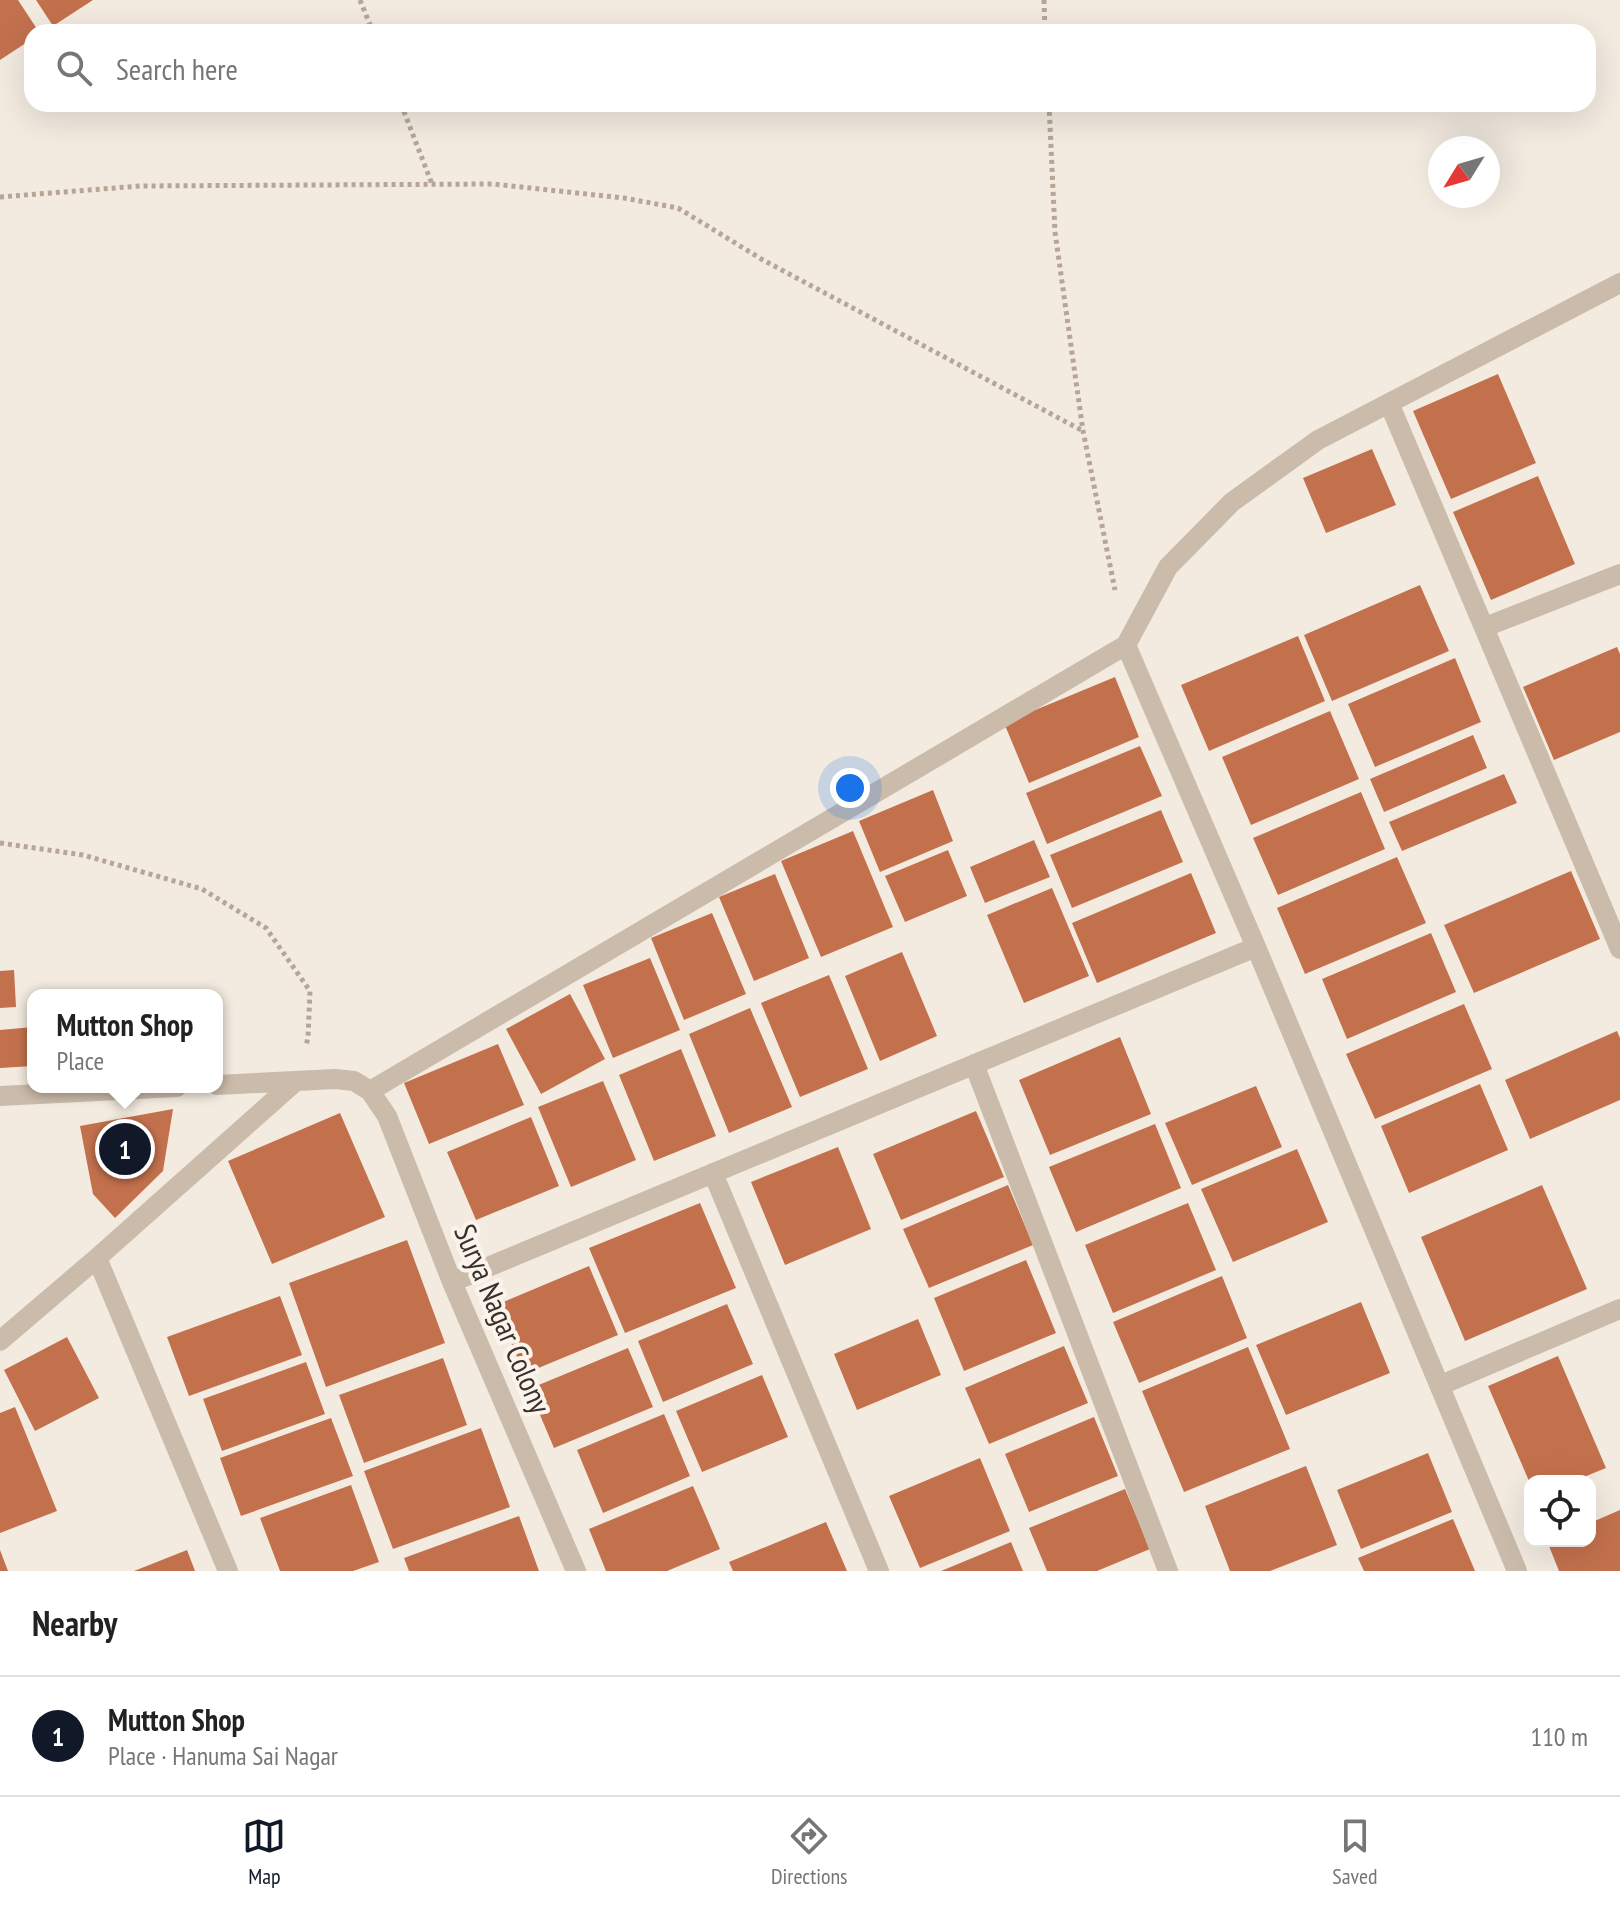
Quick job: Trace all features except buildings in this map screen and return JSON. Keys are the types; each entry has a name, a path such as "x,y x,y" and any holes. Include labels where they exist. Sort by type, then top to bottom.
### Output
{"street":[{"path":"223,1085 335,1079 354,1081 370,1091 1126,645 1168,567 1232,502 1318,440 1620,283"},
{"path":"1389,403 1620,949"},
{"path":"1485,627 1620,574"},
{"path":"1126,645 1517,1571"},
{"path":"452,1282 1256,947"},
{"path":"974,1064 1168,1571"},
{"path":"0,1341 296,1081"},
{"name":"Surya Nagar Colony","path":"370,1091 387,1116 452,1282 576,1571"},
{"path":"0,1096 59,1093"},
{"path":"713,1173 879,1571"},
{"path":"97,1258 228,1571"},
{"path":"1441,1385 1620,1309"}],"path":[{"path":"360,0 370,24"},
{"path":"1044,0 1045,24"},
{"path":"404,112 432,184"},
{"path":"1049,112 1055,232 1083,431 1126,645"},
{"path":"0,197 140,186 493,184 624,198 678,208 763,260 1083,431"},
{"path":"0,843 83,855 202,889 266,928 310,991 308,1037 296,1081"}],"place":[{"name":"Mutton Shop","path":"125,1149"}]}
